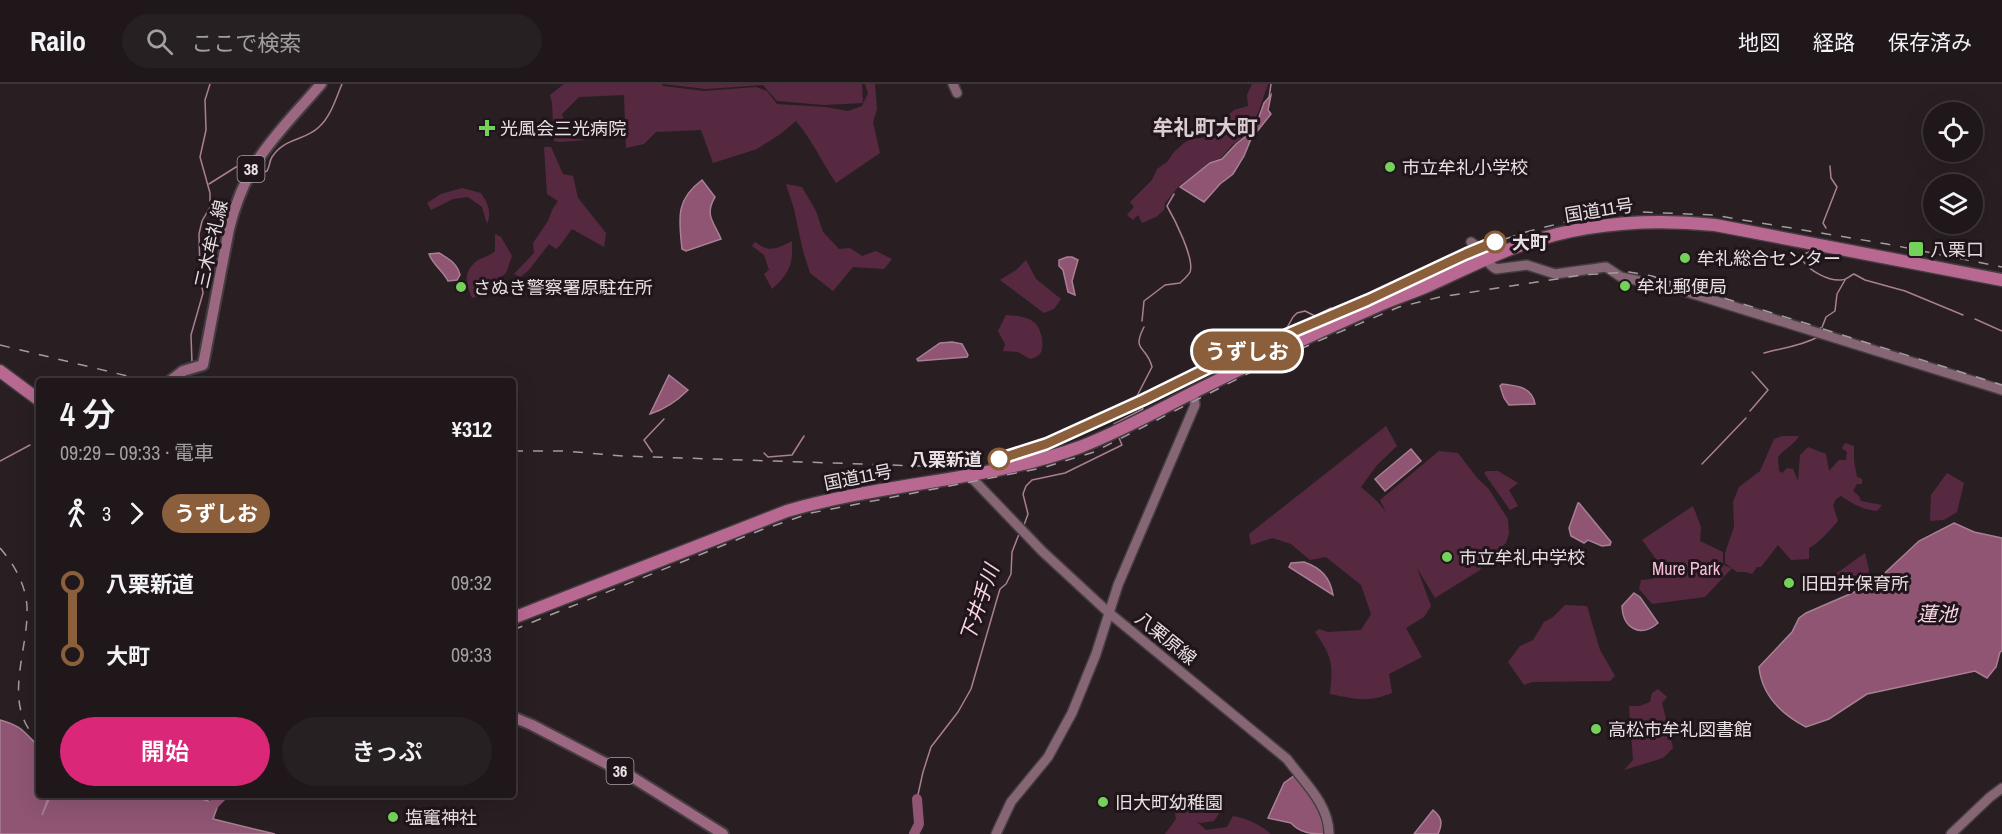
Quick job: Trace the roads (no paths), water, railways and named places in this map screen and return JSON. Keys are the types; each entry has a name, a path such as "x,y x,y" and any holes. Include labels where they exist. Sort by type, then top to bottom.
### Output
{"highway":[{"name":"国道11号","path":"516,617 787,512 834,499 1035,461 1080,447 1118,431 1376,306 1518,246 1576,230 1611,224 1676,221 1751,230 2002,280"},
{"path":"0,371 36,398"}],"main road":[{"name":"三木牟礼線","path":"175,378 192,367 203,365 233,211 246,180 259,155 321,84"},
{"name":"36","path":"516,718 632,777 723,834"}],"street":[{"path":"1471,242 1480,248 1486,259 1496,269 1527,265 1555,274 1606,267 1621,277 1674,288 2002,390"},
{"path":"996,834 1011,802 1048,757 1072,713 1102,638 1108,612 1121,577 1196,405 1193,393"},
{"name":"八栗原線","path":"968,474 1022,530 1108,612 1287,759 1326,813 1329,834"},
{"path":"1951,834 2002,788"}],"water":[{"path":"1271,95 1268,110 1271,114 1251,139 1233,174 1220,184 1204,202 1180,187 1210,163 1222,159 1245,137"},
{"path":"702,180 715,197 710,214 721,239 686,251 682,249 681,211 687,195"},
{"path":"439,253 457,267 460,275 457,280 448,281 429,254"},
{"path":"1067,257 1078,260 1072,281 1075,295 1068,292 1063,270 1059,266 1059,260"},
{"path":"940,343 962,344 967,357 918,361 917,359"},
{"path":"669,375 688,390 671,404 650,414"},
{"path":"1502,384 1527,390 1535,404 1509,405 1500,386"},
{"path":"1411,449 1421,461 1385,491 1375,479"},
{"path":"1578,503 1611,542 1610,545 1602,546 1588,540 1584,543 1571,536 1569,528"},
{"name":"蓮池","path":"1954,523 1974,532 2002,538 2002,651 1996,667 1987,678 1975,671 1867,694 1829,719 1806,727 1781,710 1764,687 1759,667 1792,632 1799,618 1873,584 1919,541"},
{"path":"1304,562 1324,574 1330,583 1333,595 1289,567 1291,563"},
{"path":"1634,593 1640,597 1658,623 1652,628 1634,629 1626,620 1622,606"},
{"path":"0,720 18,727 36,744 36,798 48,798 42,815 50,798 198,798 218,805 213,819 275,834 0,834"},
{"path":"1295,775 1318,810 1324,834 1306,832 1291,823 1268,818 1284,783"},
{"path":"1433,810 1441,821 1438,834 1414,834"}],"waterway":[{"path":"192,363 191,335 203,293 199,234 202,221 210,207 210,193 200,157 206,130 205,100 210,84"},
{"path":"258,170 267,171 277,151 289,142 308,135 323,123 342,84"},
{"name":"下井手川","path":"1269,98 1271,84"},
{"path":"1826,228 1823,223 1837,187 1831,178 1830,166"},
{"path":"209,184 236,167 247,167"},
{"name":"下井手川","path":"1142,321 1144,301 1165,285 1180,283 1190,272 1190,258 1187,249 1167,206 1174,194"},
{"path":"1815,250 1804,254 1803,261 1820,275 1843,280 1854,274 1865,280 1905,291 1963,315"},
{"path":"1821,330 1826,317 1835,311 1837,294 1845,280"},
{"path":"1284,333 1297,313 1305,311 1315,316 1331,308"},
{"path":"1975,319 2002,331"},
{"name":"下井手川","path":"1114,424 1143,409 1137,396 1152,367 1139,341 1144,327"},
{"path":"1764,353 1798,345 1818,337"},
{"path":"1750,411 1768,390 1752,372"},
{"path":"188,378 190,373"},
{"path":"1702,464 1746,418"},
{"path":"652,452 644,440 664,419"},
{"path":"764,453 768,457 792,455 804,436"},
{"name":"下井手川","path":"1024,525 1028,514 1023,494 1026,486 1032,480 1065,473 1122,445 1119,438"},
{"path":"0,461 30,445"},
{"name":"下井手川","path":"917,799 931,747 958,712 971,689 1000,589 1006,584 1011,574 1012,552 1019,534"},
{"path":"213,805 220,798"},
{"name":"下井手川","path":"914,834 919,824 917,799"}],"railway":[{"path":"516,451 921,466 976,463 1034,449 1208,368 1368,300 1480,248 1522,233 1581,218 1640,212 1713,215 1887,244 2002,267"},
{"path":"516,629 761,530 811,513 1042,468 1094,452 1261,367 1316,342 1399,307 1440,297 1582,275 1629,272 1652,276 1821,328"},
{"path":"1823,329 2002,385"},
{"path":"0,345 136,378"},
{"path":"0,548 18,575 26,599 26,624 19,695 21,711 27,727 36,738"}],"train":[{"name":"うずしお","path":"999,459 1046,444 1208,368 1368,300 1495,242"}],"place":[{"name":"光風会三光病院","path":"487,128"},
{"name":"市立牟礼小学校","path":"1390,167"},
{"name":"大町","path":"1495,242"},
{"name":"八栗口","path":"1916,249"},
{"name":"牟礼総合センター","path":"1685,258"},
{"name":"牟礼郵便局","path":"1625,286"},
{"name":"さぬき警察署原駐在所","path":"461,287"},
{"name":"八栗新道","path":"999,459"},
{"name":"市立牟礼中学校","path":"1447,557"},
{"name":"旧田井保育所","path":"1789,583"},
{"name":"高松市牟礼図書館","path":"1596,729"},
{"name":"旧大町幼稚園","path":"1103,802"},
{"name":"塩竃神社","path":"393,817"}],"district":[{"name":"牟礼町大町","path":"1205,127"}],"park label":[{"name":"Mure Park","path":"1686,568"}]}
